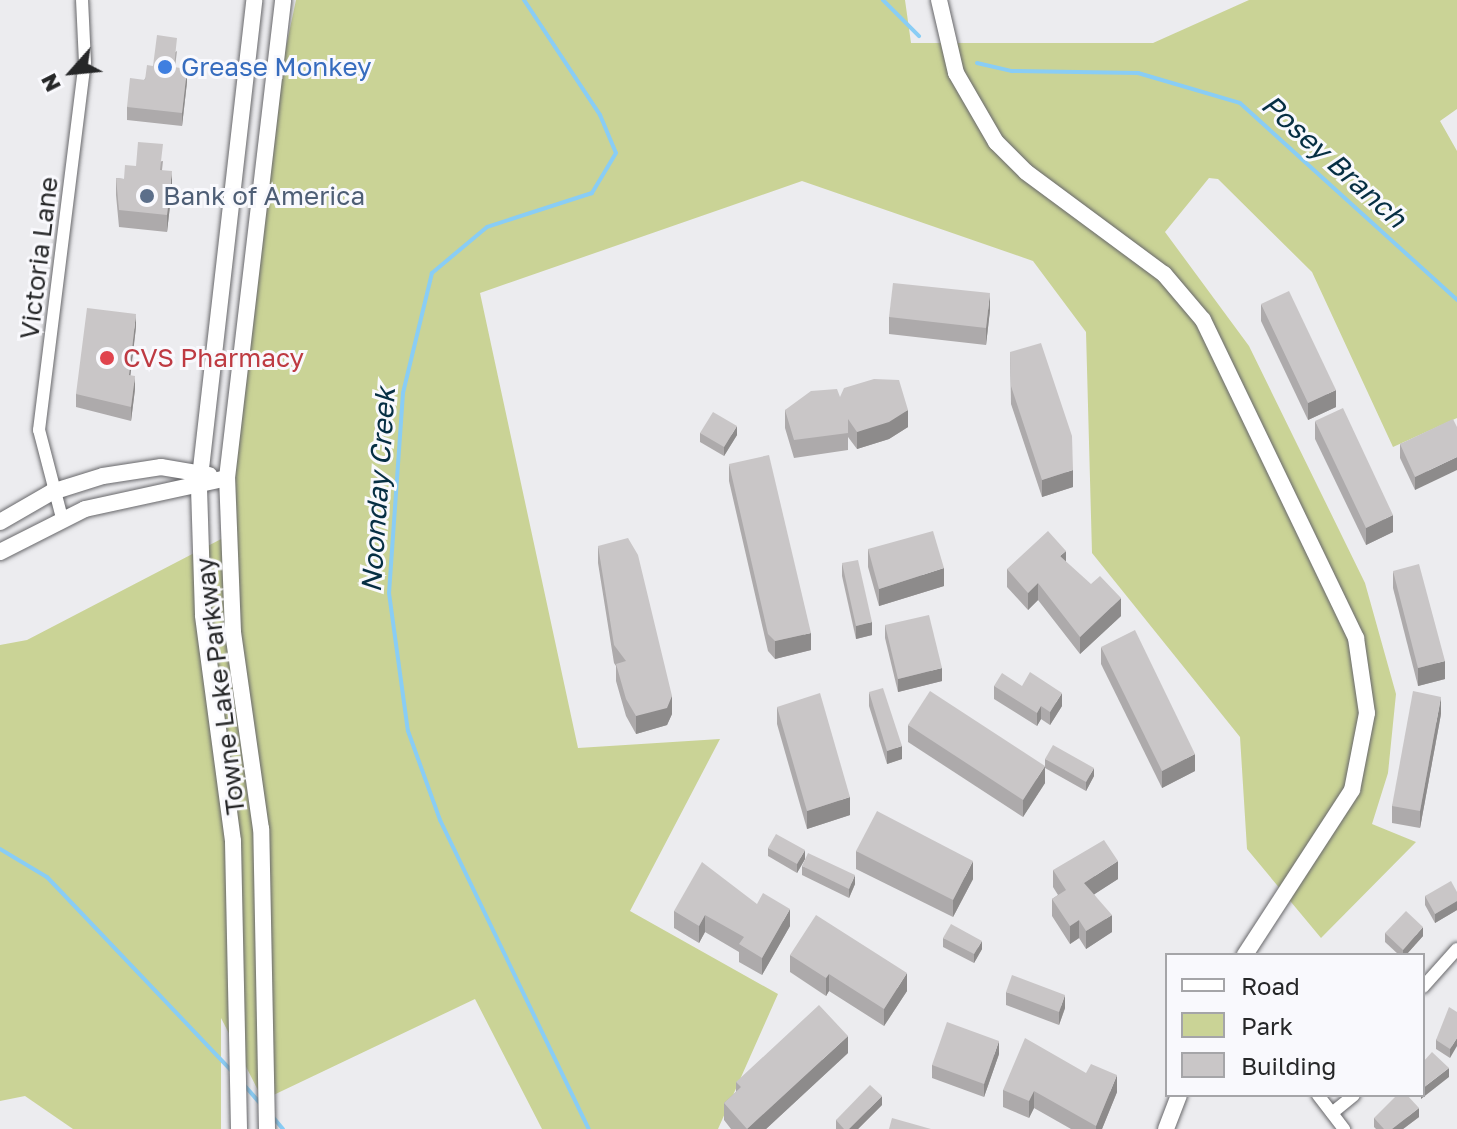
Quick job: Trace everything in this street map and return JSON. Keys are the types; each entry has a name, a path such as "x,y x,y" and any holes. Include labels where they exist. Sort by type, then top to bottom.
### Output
{"main road":[{"name":"Towne Lake Parkway","path":"239,1129 230,793 203,615 199,480 254,0"},
{"name":"Towne Lake Parkway","path":"267,1129 261,829 233,632 227,478 283,0"},
{"path":"939,0 956,73 996,142 1164,274 1203,320 1356,638 1367,713 1356,781 1330,835 1246,953"},
{"path":"0,522 52,492 126,471 199,480 227,478"},
{"path":"0,552 62,518 199,480"},
{"path":"1166,1129 1178,1097"}],"street":[{"name":"Victoria Lane","path":"62,518 52,492 39,430 85,63 82,0"},
{"path":"1425,985 1457,949"},
{"path":"1320,1097 1344,1129"},
{"path":"1332,1113 1352,1097"}],"green space":[{"path":"296,0 905,0 911,43 1153,43 1249,0 1457,0 1457,109 1440,121 1457,151 1457,418 1393,447 1312,272 1218,179 1209,178 1165,232 1249,346 1365,583 1396,694 1388,773 1372,824 1416,842 1321,938 1247,849 1240,737 1092,553 1086,332 1033,261 802,181 480,293 578,748 720,739 630,911 778,994 718,1129 542,1129 475,999 263,1100 221,1018 221,1129 73,1129 25,1096 0,1101 0,645 27,640 225,537 269,127"}],"building":[{"path":"157,35 177,38 174,67 187,69 182,113 127,107 130,78 145,80 147,65 153,66"},
{"name":"Bank of America","path":"138,142 163,144 160,170 172,171 167,215 119,210 116,178 124,179 125,165 136,166"},
{"path":"893,283 990,293 986,328 889,317"},
{"path":"1289,291 1336,390 1308,403 1261,304"},
{"name":"CVS Pharmacy","path":"87,308 136,314 129,375 135,376 131,407 76,394"},
{"path":"1041,343 1072,436 1073,470 1042,480 1011,386 1010,352"},
{"path":"874,379 899,380 908,410 889,422 857,432 848,419 848,433 794,440 785,410 811,391 837,389 840,397 844,388"},
{"path":"1343,408 1393,515 1366,528 1315,421"},
{"path":"713,412 737,426 724,447 700,433"},
{"path":"1453,419 1457,427 1457,457 1415,477 1400,444"},
{"path":"769,455 811,633 775,641 768,634 729,464"},
{"path":"933,531 944,568 879,589 868,549"},
{"path":"1048,531 1066,551 1060,556 1091,584 1100,576 1121,598 1080,637 1038,583 1028,593 1007,569"},
{"path":"628,538 638,555 672,696 667,708 636,716 626,699 616,664 626,661 614,645 598,546"},
{"path":"858,560 872,622 856,626 842,563"},
{"path":"1419,564 1445,661 1418,668 1393,571"},
{"path":"929,615 942,668 898,679 885,625"},
{"path":"1135,630 1195,754 1162,771 1101,647"},
{"path":"1030,672 1062,693 1050,712 1041,706 1037,713 994,686 1002,673 1022,686"},
{"path":"883,688 902,746 887,751 869,692"},
{"path":"930,691 1045,766 1023,800 908,725"},
{"path":"1413,691 1441,697 1420,811 1392,806"},
{"path":"820,693 850,797 807,811 777,707"},
{"path":"1053,745 1094,768 1086,782 1045,759"},
{"path":"877,811 973,861 953,900 856,851"},
{"path":"776,834 805,850 797,864 768,848"},
{"path":"1104,840 1118,861 1084,883 1112,915 1086,931 1079,920 1070,926 1052,899 1066,890 1053,870"},
{"path":"808,853 855,875 849,889 802,866"},
{"path":"702,862 757,904 763,893 790,909 762,958 739,944 744,937 705,915 699,926 674,911"},
{"path":"1451,881 1457,892 1457,901 1435,914 1425,896"},
{"path":"1406,911 1423,927 1403,950 1385,933"},
{"path":"816,915 907,973 884,1009 829,974 826,978 790,955"},
{"path":"951,924 982,941 974,954 943,938"},
{"path":"1012,975 1065,995 1059,1012 1006,992"},
{"path":"819,1005 848,1036 747,1129 724,1103 741,1087 736,1082"},
{"path":"1449,1007 1457,1012 1457,1038 1450,1049 1436,1040"},
{"path":"947,1022 999,1041 984,1084 932,1065"},
{"path":"1025,1038 1086,1073 1091,1064 1117,1075 1096,1126 1034,1091 1029,1101 1003,1090"},
{"path":"1432,1052 1449,1068 1425,1086 1425,1060"},
{"path":"870,1085 882,1096 849,1129 844,1129 836,1120"},
{"path":"1395,1097 1409,1097 1419,1108 1392,1129 1384,1129 1374,1118"},
{"path":"892,1118 931,1129 889,1129"}],"waterway":[{"name":"Noonday Creek","path":"524,0 600,115 616,153 592,193 487,227 432,273 403,393 389,593 408,731 440,820 589,1129"},
{"name":"Posey Branch","path":"883,0 919,36"},
{"name":"Posey Branch","path":"977,63 1012,71 1138,73 1240,103 1457,300"},
{"name":"Noonday Creek","path":"0,849 47,877 231,1070"},
{"name":"Noonday Creek","path":"245,1086 260,1103"},
{"name":"Noonday Creek","path":"272,1116 283,1129"}],"place":[{"name":"Grease Monkey","path":"165,67"},
{"name":"Bank of America","path":"147,196"},
{"name":"CVS Pharmacy","path":"107,358"}]}
